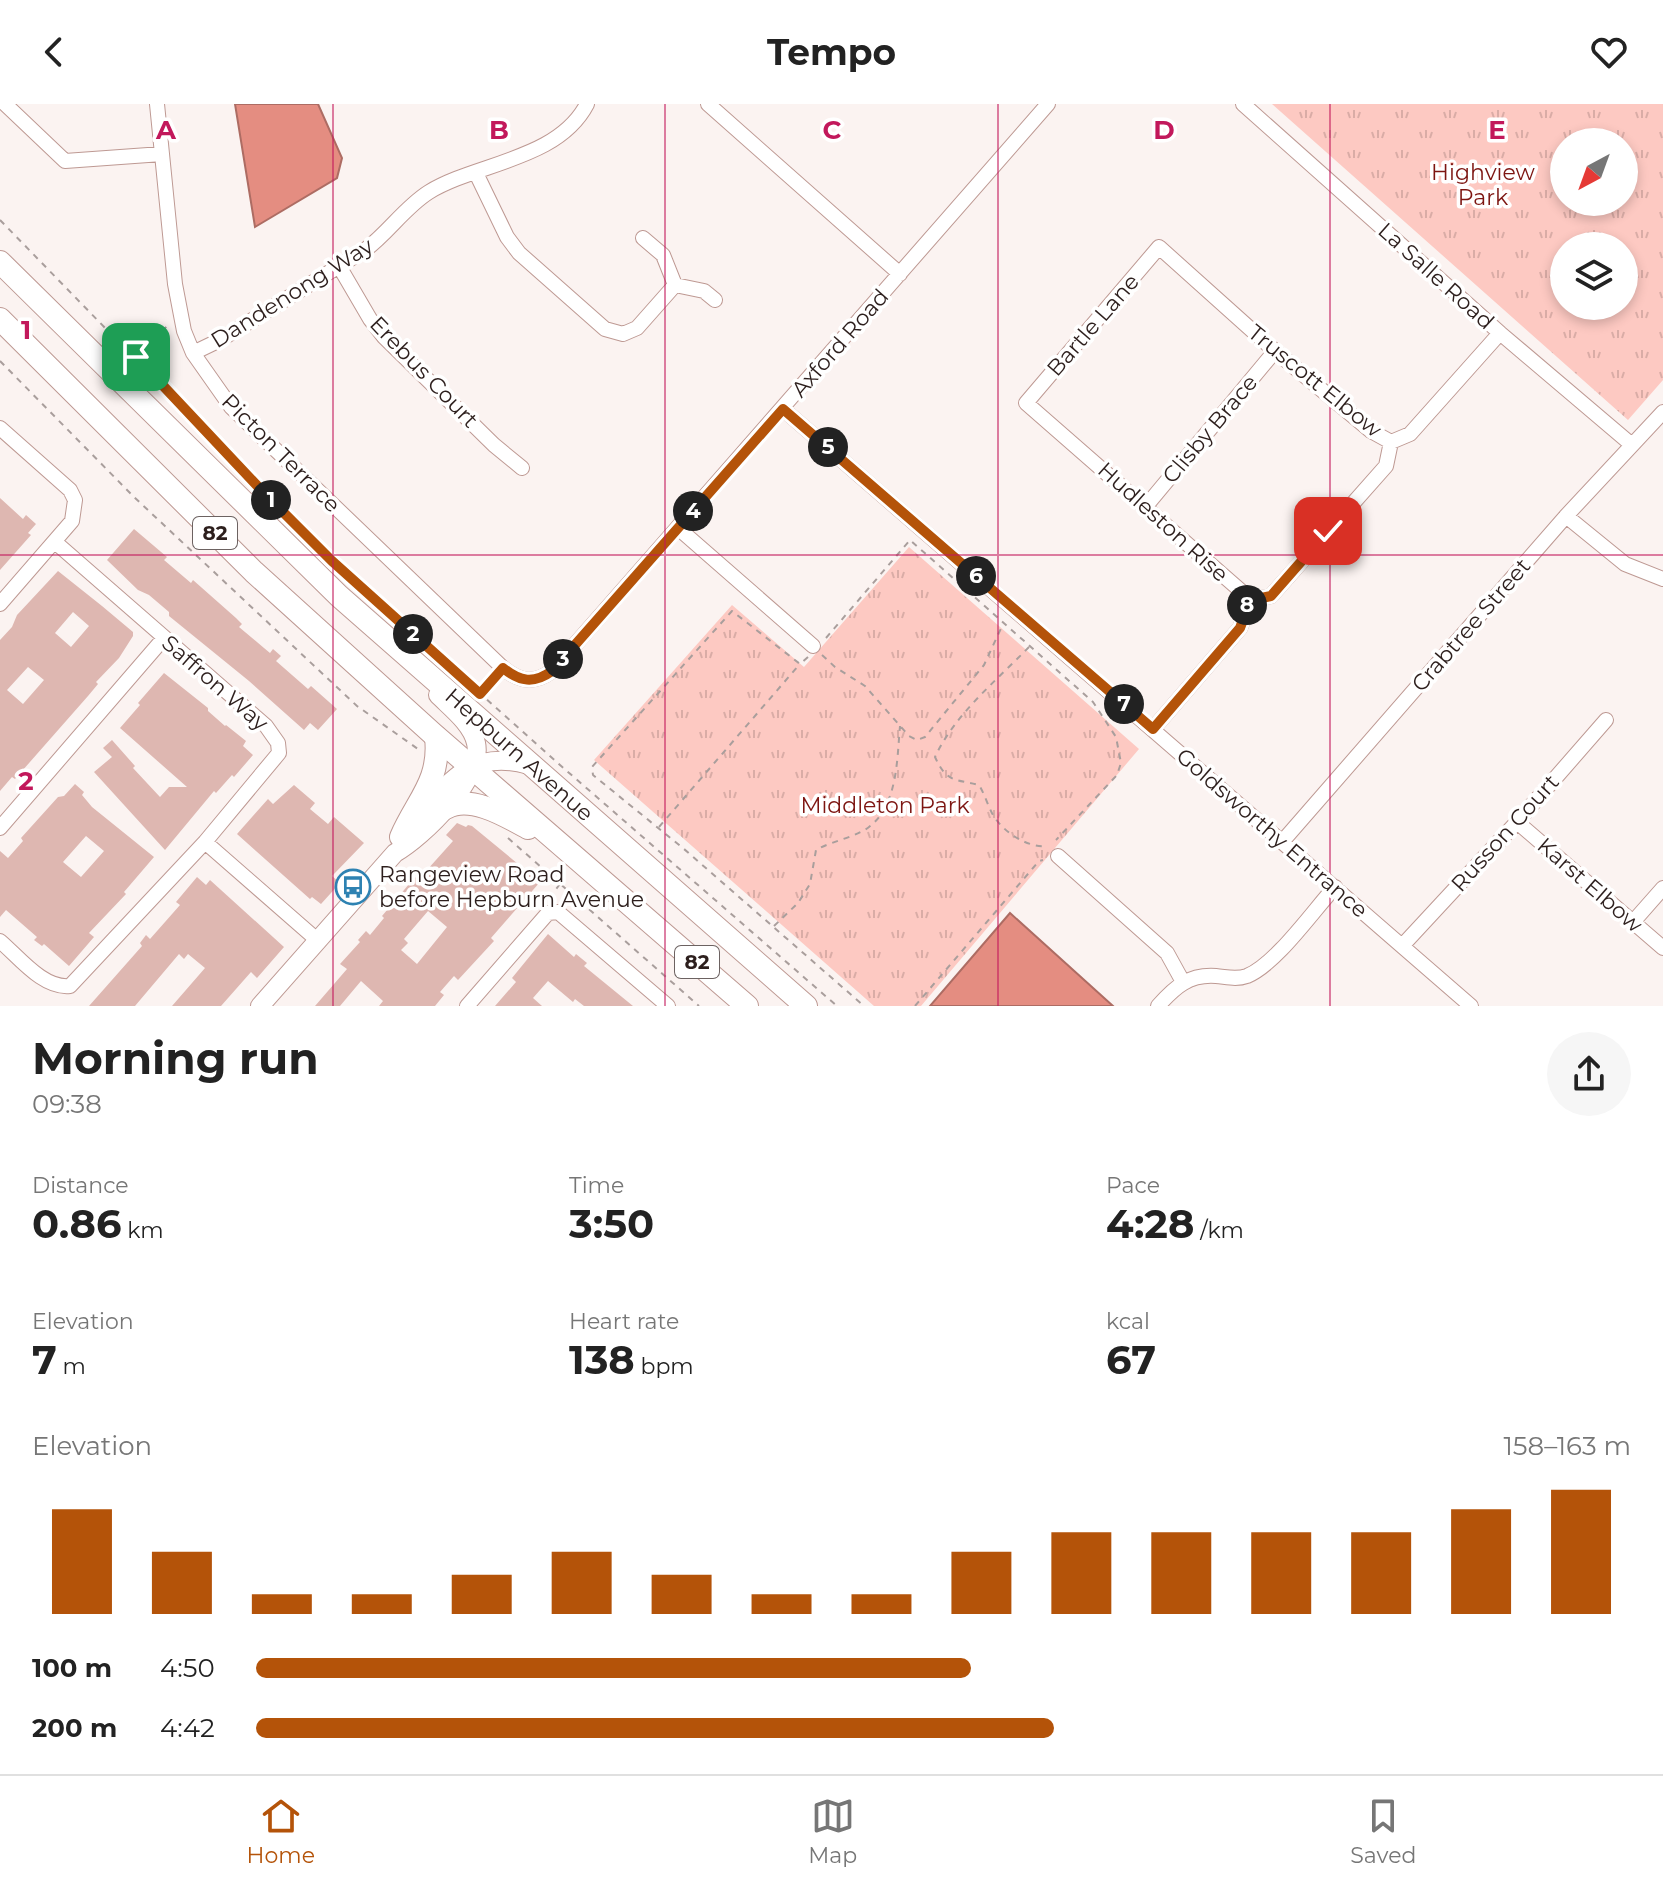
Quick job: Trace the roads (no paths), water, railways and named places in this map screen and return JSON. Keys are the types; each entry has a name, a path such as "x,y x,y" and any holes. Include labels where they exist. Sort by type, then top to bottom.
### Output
{"main road":[{"name":"Hepburn Avenue","path":"0,262 272,533 369,623 806,1006"},
{"name":"Hepburn Avenue","path":"0,319 431,746 472,768 747,1006"},
{"path":"398,845 433,778 437,763 431,746"},
{"path":"446,808 461,803 498,812 589,867"}],"street":[{"path":"5,104 65,161 162,154"},
{"name":"Picton Terrace","path":"157,104 175,284 180,313 193,353 231,407 503,668 519,679 530,681"},
{"name":"Dandenong Way","path":"193,353 220,340 383,236 429,192 545,145 569,128 587,104"},
{"path":"708,104 900,274"},
{"name":"Axford Road","path":"530,681 543,678 552,671 1048,104"},
{"name":"La Salle Road","path":"1243,104 1500,333 1632,445"},
{"path":"476,173 507,237 519,253 605,329 623,334 637,328 675,285"},
{"path":"643,238 663,255 675,285"},
{"name":"Truscott Elbow","path":"1159,247 1275,351 1371,431 1391,442 1410,434 1500,333"},
{"name":"Bartle Lane","path":"1026,403 1159,247"},
{"name":"Erebus Court","path":"339,266 384,337 494,445 522,468"},
{"path":"675,285 704,291 715,300"},
{"name":"Clisby Brace","path":"1146,506 1275,351"},
{"name":"Hudleston Rise","path":"1026,403 1241,591 1247,601 1240,628 1153,729"},
{"name":"Goldsworthy Entrance","path":"783,409 1471,1006"},
{"name":"Crabtree Street","path":"1282,842 1566,516 1663,412"},
{"path":"0,428 70,490 75,512 72,521 55,542 0,604"},
{"path":"1247,601 1271,596 1386,466 1391,442"},
{"path":"1566,516 1625,564 1663,579"},
{"path":"678,528 815,648"},
{"name":"Saffron Way","path":"55,542 266,726 278,743 279,753 275,761 205,842"},
{"path":"369,623 466,725 477,747 466,786 410,844 398,845"},
{"path":"0,828 164,638"},
{"name":"Russon Court","path":"1402,946 1606,720"},
{"path":"260,1006 454,776 499,759 529,765"},
{"name":"Karst Elbow","path":"1517,822 1663,948"},
{"path":"0,941 49,983 60,987 70,986 205,842 316,939"},
{"path":"1058,856 1167,953 1183,982"},
{"path":"1158,1006 1183,982 1202,976 1240,978 1260,969 1335,887"},
{"path":"1633,922 1663,888"},
{"path":"467,1006 548,913 558,912 668,1006"}],"place":[{"name":"Rangeview Road before Hepburn Avenue","path":"353,887"}],"park label":[{"name":"Highview Park","path":"1483,184"},
{"name":"Middleton Park","path":"885,805"}]}
